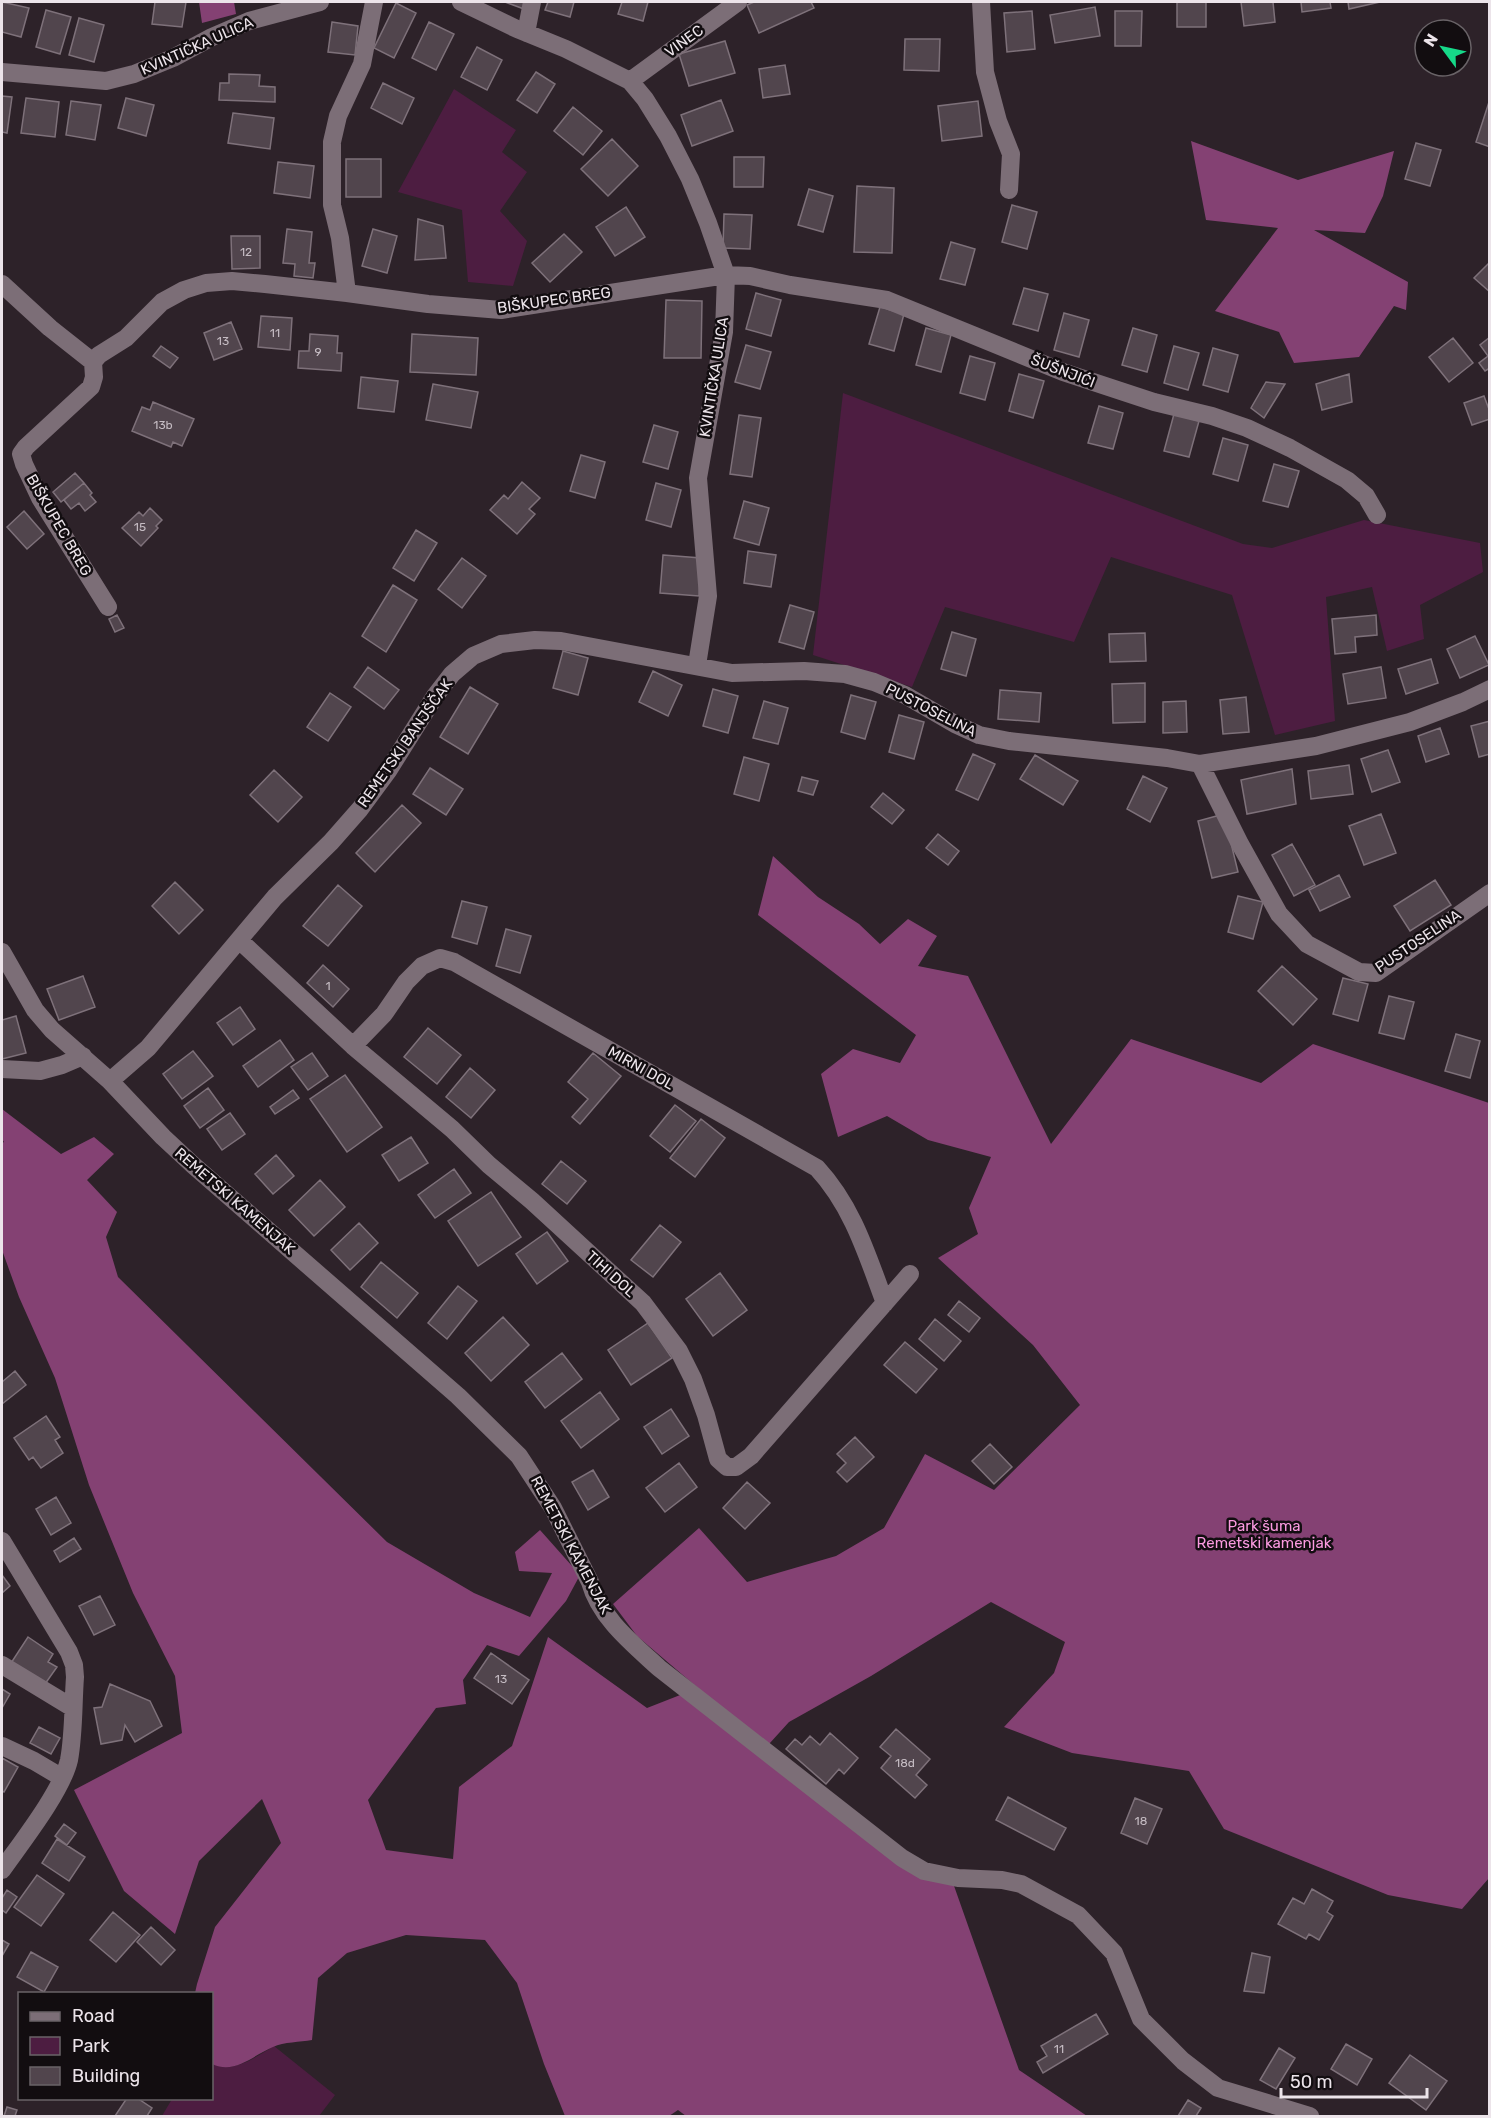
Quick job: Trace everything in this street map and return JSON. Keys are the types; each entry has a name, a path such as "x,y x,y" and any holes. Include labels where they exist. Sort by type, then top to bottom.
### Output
{"street":[{"name":"KVINTIČKA ULICA","path":"2,72 106,81 134,74 173,58 249,21 320,2"},
{"path":"347,292 340,238 332,205 332,142 338,116 362,64 374,2"},
{"name":"KVINTIČKA ULICA","path":"461,2 566,49 630,81 657,117 690,179 726,275 724,332 698,478 708,596 698,665"},
{"path":"526,33 532,2"},
{"name":"VINEC","path":"630,81 738,2"},
{"path":"981,2 985,72 998,121 1011,154 1009,190"},
{"name":"BIŠKUPEC BREG","path":"108,607 40,498 21,454 91,387 94,377 93,362 99,355 126,338 162,302 184,290 206,283 232,281 347,292 437,305 501,310 726,275"},
{"name":"ŠUŠNJIĆI","path":"726,275 750,276 790,285 887,300 1085,380 1247,428 1290,448 1347,480 1366,496 1377,515"},
{"path":"2,284 50,328 93,362"},
{"name":"REMETSKI BANJŠČAK","path":"111,1081 148,1048 275,897 331,842 360,809 388,771 435,696 452,674 473,656 501,644 535,640 561,641 698,665"},
{"name":"PUSTOSELINA","path":"698,665 732,673 804,671 845,674 874,682 905,695 955,724 980,735 1009,741 1167,758 1200,764 1316,746 1399,725 1463,702 1490,689"},
{"name":"PUSTOSELINA","path":"1200,764 1279,915 1308,944 1359,972 1376,973 1490,892"},
{"name":"TIHI DOL","path":"239,940 353,1046 444,1122 643,1303 679,1351 696,1388 718,1460 727,1467 736,1467 751,1456 910,1274"},
{"name":"REMETSKI KAMENJAK","path":"2,952 35,1011 52,1030 111,1081 170,1144 458,1396 519,1456 553,1508 590,1582 593,1594 629,1640 659,1668 902,1858 924,1871 958,1878 1002,1880 1022,1884 1078,1915 1114,1953 1141,2019 1183,2061 1218,2088 1310,2116"},
{"name":"MIRNI DOL","path":"353,1046 384,1014 406,982 422,966 440,958 454,962 817,1168 833,1185 846,1205 885,1303"},
{"path":"2,1069 40,1071 83,1056"},
{"path":"2,1541 69,1652 74,1665 68,1762 33,1827 2,1870"},
{"path":"2,1665 73,1708"},
{"path":"2,1746 61,1777"}],"green space":[{"path":"199,2 234,2 236,14 202,23"},
{"path":"454,89 516,130 502,152 527,172 500,211 527,241 513,286 468,282 462,210 398,192"},
{"path":"1191,141 1298,180 1394,151 1383,196 1365,233 1314,230 1408,282 1406,310 1394,306 1359,357 1294,363 1279,332 1215,311 1278,228 1206,220"},
{"path":"843,393 1243,544 1272,548 1364,520 1480,543 1483,572 1420,605 1424,639 1387,651 1372,587 1326,597 1335,721 1275,735 1232,595 1111,557 1074,642 945,607 912,687 813,655"},
{"name":"Park šuma Remetski kamenjak","path":"773,856 818,897 859,924 880,944 908,919 937,936 918,966 968,976 1051,1144 1131,1039 1261,1083 1313,1044 1489,1103 1489,1878 1462,1909 1388,1895 1224,1829 1189,1771 1072,1753 1004,1727 1054,1673 1065,1642 991,1602 871,1676 789,1722 759,1755 953,1883 1019,2070 1087,2116 686,2116 678,2110 669,2116 565,2116 544,2064 517,1983 485,1940 406,1935 347,1953 318,1978 312,2040 277,2045 236,2066 220,2067 213,2064 213,1992 195,1992 197,1984 215,1927 281,1843 262,1799 199,1861 175,1934 124,1891 74,1790 182,1733 175,1676 133,1593 89,1485 55,1378 19,1297 2,1250 2,1143 4,1142 2,1139 2,1109 61,1154 94,1137 114,1154 87,1180 117,1212 106,1237 118,1277 387,1542 474,1593 530,1617 552,1573 519,1571 515,1552 540,1530 580,1575 566,1601 519,1656 487,1645 463,1680 466,1704 436,1708 368,1800 386,1850 453,1859 459,1787 512,1746 548,1637 647,1708 698,1688 637,1636 613,1604 699,1528 747,1582 836,1556 884,1528 925,1454 994,1490 1080,1405 1033,1345 938,1258 978,1234 969,1208 991,1157 928,1140 887,1116 838,1137 821,1074 853,1049 900,1063 916,1035 758,915"},
{"path":"274,2046 335,2095 319,2116 162,2116 171,2100 213,2100 213,2064 220,2067 236,2066"}],"building":[{"path":"2,2 29,8 21,37 2,32"},
{"path":"155,2 186,2 182,27 152,24"},
{"path":"505,2 527,2 524,9"},
{"path":"548,2 574,2 570,17 545,10"},
{"path":"622,2 648,2 643,21 618,14"},
{"path":"754,2 811,2 814,8 759,33 747,5"},
{"path":"1177,2 1206,2 1206,27 1177,27"},
{"path":"1241,2 1273,2 1275,22 1244,26"},
{"path":"1301,2 1330,2 1331,8 1302,12"},
{"path":"1348,2 1380,2 1349,9"},
{"path":"396,3 416,13 394,58 374,48"},
{"path":"1095,7 1100,36 1055,43 1050,15"},
{"path":"46,10 71,17 60,54 36,47"},
{"path":"1032,11 1035,49 1007,52 1004,13"},
{"path":"1115,11 1142,11 1141,46 1115,46"},
{"path":"79,18 104,25 94,62 69,55"},
{"path":"332,22 358,26 355,55 328,52"},
{"path":"429,22 454,34 436,70 412,58"},
{"path":"905,39 940,39 939,71 904,70"},
{"path":"725,41 735,73 689,86 679,54"},
{"path":"477,47 502,60 487,90 461,77"},
{"path":"785,65 790,94 763,98 759,69"},
{"path":"536,72 555,84 537,113 517,100"},
{"path":"229,74 260,75 259,86 275,87 275,102 219,100 220,83 229,83"},
{"path":"383,83 414,98 402,124 371,108"},
{"path":"2,96 12,97 7,133 2,132"},
{"path":"26,98 59,102 55,137 21,133"},
{"path":"126,98 154,105 146,136 118,128"},
{"path":"1490,99 1490,147 1476,142"},
{"path":"721,100 733,131 692,146 681,115"},
{"path":"71,101 101,105 95,140 66,135"},
{"path":"978,101 982,136 942,141 938,106"},
{"path":"573,107 602,131 583,155 554,131"},
{"path":"233,113 274,118 270,149 228,143"},
{"path":"612,139 638,166 608,196 581,169"},
{"path":"1416,143 1441,150 1430,186 1405,179"},
{"path":"734,157 764,157 763,187 734,187"},
{"path":"346,159 381,159 381,197 346,197"},
{"path":"278,162 314,166 310,198 274,193"},
{"path":"857,186 894,188 892,253 854,252"},
{"path":"809,189 833,196 823,232 798,225"},
{"path":"1012,205 1037,212 1027,249 1002,242"},
{"path":"626,207 645,237 615,256 596,227"},
{"path":"724,214 752,215 750,249 723,248"},
{"path":"418,219 443,226 446,258 415,260"},
{"path":"287,229 312,232 309,263 315,263 313,278 294,276 295,264 283,263"},
{"path":"373,229 397,236 387,273 362,266"},
{"path":"564,234 582,252 550,282 532,263"},
{"path":"231,236 260,236 260,268 232,269"},
{"path":"951,242 975,249 965,285 940,279"},
{"path":"1490,262 1490,292 1474,278"},
{"path":"1024,288 1048,294 1038,331 1013,324"},
{"path":"756,293 781,300 771,336 746,329"},
{"path":"666,300 702,301 701,358 664,358"},
{"path":"880,307 904,314 894,351 869,344"},
{"path":"1064,313 1089,320 1079,357 1054,350"},
{"path":"261,316 292,318 290,350 258,347"},
{"path":"231,322 242,349 214,360 204,333"},
{"path":"926,328 951,335 941,372 916,365"},
{"path":"1133,328 1157,335 1147,372 1122,365"},
{"path":"310,334 338,336 337,353 342,353 341,371 298,368 299,351 309,351"},
{"path":"412,334 478,338 476,375 410,372"},
{"path":"1490,337 1490,368 1485,371 1479,363 1488,356 1480,345"},
{"path":"1453,338 1473,363 1449,382 1429,357"},
{"path":"746,345 771,352 760,389 735,382"},
{"path":"161,346 178,358 170,368 153,356"},
{"path":"1174,346 1199,353 1188,390 1164,383"},
{"path":"1213,348 1238,355 1228,392 1203,385"},
{"path":"970,356 995,363 985,400 960,393"},
{"path":"1019,374 1044,381 1033,418 1009,411"},
{"path":"1349,374 1352,402 1322,410 1316,384"},
{"path":"361,377 398,381 394,412 358,408"},
{"path":"1266,382 1285,384 1264,418 1251,408"},
{"path":"433,384 478,392 471,428 426,420"},
{"path":"1484,396 1490,419 1472,425 1464,403"},
{"path":"153,402 194,419 182,446 173,442 171,447 132,431 142,407 150,410"},
{"path":"1099,406 1123,413 1113,449 1088,443"},
{"path":"1174,414 1199,421 1189,457 1164,451"},
{"path":"739,415 761,418 752,477 730,474"},
{"path":"654,425 678,432 668,469 643,462"},
{"path":"1223,438 1248,445 1238,481 1213,474"},
{"path":"581,455 605,462 595,498 570,491"},
{"path":"1274,464 1299,471 1288,507 1263,501"},
{"path":"75,473 84,483 61,502 53,492"},
{"path":"522,482 540,498 529,509 535,514 517,534 490,510 504,495 508,499"},
{"path":"84,483 96,502 85,511 79,503 71,509 64,500"},
{"path":"656,483 681,490 671,527 646,520"},
{"path":"744,501 769,508 759,545 734,538"},
{"path":"150,508 162,520 156,526 158,528 141,546 122,528 139,512 143,516"},
{"path":"24,511 44,534 27,549 7,527"},
{"path":"416,530 437,543 414,581 393,568"},
{"path":"748,551 776,555 771,587 744,583"},
{"path":"663,555 701,558 699,596 660,593"},
{"path":"462,558 486,576 462,608 438,589"},
{"path":"393,585 417,600 386,652 362,636"},
{"path":"790,605 814,612 804,649 779,642"},
{"path":"117,615 124,628 115,632 109,619"},
{"path":"1376,615 1377,635 1355,637 1356,652 1335,654 1332,619"},
{"path":"952,632 976,639 966,676 941,669"},
{"path":"1145,633 1146,661 1110,662 1109,634"},
{"path":"1475,636 1489,665 1460,678 1447,649"},
{"path":"563,651 588,658 578,695 553,688"},
{"path":"1431,659 1438,683 1406,694 1398,669"},
{"path":"368,667 399,690 384,709 354,687"},
{"path":"1381,667 1386,698 1348,704 1343,674"},
{"path":"653,671 682,685 668,716 639,702"},
{"path":"1145,683 1145,722 1113,723 1112,684"},
{"path":"470,687 498,704 468,754 440,737"},
{"path":"713,689 738,696 728,733 703,726"},
{"path":"1000,690 1041,693 1039,722 998,719"},
{"path":"330,693 351,707 328,741 307,727"},
{"path":"851,695 876,702 865,739 841,732"},
{"path":"1246,697 1249,732 1223,734 1220,700"},
{"path":"764,701 788,708 778,744 753,738"},
{"path":"1186,701 1187,732 1163,733 1163,702"},
{"path":"899,715 924,722 914,759 889,752"},
{"path":"1490,721 1490,754 1479,757 1471,726"},
{"path":"1440,728 1449,754 1426,762 1418,736"},
{"path":"1388,750 1400,782 1372,792 1361,759"},
{"path":"973,754 995,764 978,800 956,790"},
{"path":"1035,755 1078,781 1063,805 1020,779"},
{"path":"744,757 769,764 759,801 734,794"},
{"path":"1349,765 1353,794 1311,799 1308,771"},
{"path":"430,768 463,789 446,815 413,794"},
{"path":"1292,769 1296,804 1247,814 1241,780"},
{"path":"274,770 302,797 278,822 250,795"},
{"path":"1143,776 1167,788 1150,822 1127,809"},
{"path":"802,777 818,781 813,795 798,791"},
{"path":"883,793 904,810 892,824 871,807"},
{"path":"402,805 421,823 375,872 356,853"},
{"path":"1224,814 1238,872 1212,878 1198,821"},
{"path":"1381,814 1396,853 1364,865 1349,826"},
{"path":"938,834 959,851 948,865 926,848"},
{"path":"1292,844 1315,885 1294,896 1272,855"},
{"path":"1339,875 1350,897 1320,911 1309,890"},
{"path":"1435,880 1451,905 1410,931 1394,906"},
{"path":"175,882 203,910 179,934 152,906"},
{"path":"338,885 362,906 328,946 303,926"},
{"path":"1238,896 1263,902 1253,939 1228,932"},
{"path":"462,901 487,907 477,944 452,937"},
{"path":"506,929 531,936 520,973 496,966"},
{"path":"323,965 349,989 333,1007 307,983"},
{"path":"1282,966 1317,999 1293,1025 1258,991"},
{"path":"83,976 95,1007 59,1020 47,989"},
{"path":"1343,978 1368,984 1358,1021 1333,1014"},
{"path":"1389,996 1414,1002 1404,1039 1379,1033"},
{"path":"240,1007 255,1029 233,1045 217,1023"},
{"path":"16,1016 26,1053 2,1059 2,1020"},
{"path":"428,1028 461,1055 437,1084 404,1057"},
{"path":"1456,1034 1480,1041 1470,1078 1445,1071"},
{"path":"280,1040 294,1060 258,1087 243,1066"},
{"path":"193,1051 213,1076 182,1099 163,1074"},
{"path":"312,1053 328,1076 308,1090 291,1067"},
{"path":"593,1053 621,1076 580,1124 572,1117 588,1099 568,1082"},
{"path":"470,1068 495,1090 471,1118 446,1097"},
{"path":"345,1075 382,1127 347,1152 310,1099"},
{"path":"208,1088 224,1110 200,1128 184,1106"},
{"path":"293,1090 299,1098 275,1114 270,1107"},
{"path":"675,1105 696,1121 670,1152 650,1136"},
{"path":"230,1113 245,1134 222,1150 207,1129"},
{"path":"701,1119 725,1138 695,1177 670,1158"},
{"path":"411,1137 428,1163 399,1181 382,1155"},
{"path":"276,1155 294,1176 273,1194 255,1174"},
{"path":"561,1161 586,1181 567,1204 542,1184"},
{"path":"454,1169 471,1193 435,1218 418,1195"},
{"path":"320,1180 345,1207 314,1236 289,1210"},
{"path":"491,1192 521,1237 478,1266 448,1221"},
{"path":"359,1223 378,1243 350,1270 331,1250"},
{"path":"660,1225 681,1242 653,1277 631,1260"},
{"path":"547,1232 568,1261 537,1284 516,1254"},
{"path":"381,1262 418,1293 397,1318 361,1287"},
{"path":"720,1273 747,1310 713,1336 686,1299"},
{"path":"458,1286 477,1301 447,1339 428,1323"},
{"path":"959,1301 980,1318 969,1332 948,1315"},
{"path":"503,1317 529,1345 491,1381 465,1353"},
{"path":"935,1319 961,1341 944,1361 919,1339"},
{"path":"648,1323 672,1358 631,1385 608,1350"},
{"path":"905,1342 937,1369 916,1393 884,1365"},
{"path":"562,1353 582,1379 545,1408 525,1382"},
{"path":"15,1371 26,1385 2,1404 2,1382"},
{"path":"600,1392 619,1419 581,1448 561,1421"},
{"path":"671,1409 689,1436 662,1454 644,1427"},
{"path":"46,1416 60,1437 55,1440 63,1453 41,1468 33,1457 29,1460 14,1438"},
{"path":"855,1437 874,1457 847,1482 837,1472 846,1463 837,1454"},
{"path":"990,1444 1012,1467 994,1484 972,1461"},
{"path":"679,1463 697,1487 665,1512 646,1488"},
{"path":"593,1470 609,1497 588,1510 572,1482"},
{"path":"747,1482 770,1503 745,1529 723,1508"},
{"path":"56,1497 71,1523 51,1535 36,1509"},
{"path":"74,1538 81,1549 60,1562 54,1551"},
{"path":"2,1575 10,1586 2,1593"},
{"path":"100,1596 115,1625 94,1635 79,1606"},
{"path":"28,1637 53,1654 48,1662 57,1667 45,1684 11,1663"},
{"path":"491,1653 529,1680 512,1704 474,1678"},
{"path":"110,1684 150,1701 162,1726 135,1742 125,1725 122,1740 101,1744 94,1708 102,1707"},
{"path":"2,1689 10,1694 2,1708"},
{"path":"39,1727 60,1738 51,1754 30,1743"},
{"path":"896,1729 930,1759 916,1775 927,1785 915,1798 881,1768 891,1756 880,1747"},
{"path":"830,1733 858,1758 844,1774 839,1769 826,1784 786,1749 795,1739 802,1745 810,1736 820,1745"},
{"path":"2,1758 18,1767 4,1792 2,1791"},
{"path":"1008,1797 1066,1828 1054,1850 996,1820"},
{"path":"1135,1798 1162,1809 1147,1844 1121,1833"},
{"path":"64,1824 76,1833 67,1845 55,1836"},
{"path":"57,1839 85,1857 69,1881 42,1863"},
{"path":"37,1875 64,1894 41,1926 14,1907"},
{"path":"1312,1889 1333,1901 1327,1912 1333,1916 1319,1940 1309,1934 1306,1939 1278,1924 1293,1898 1304,1904"},
{"path":"7,1890 17,1897 6,1913 2,1910 2,1898"},
{"path":"113,1912 140,1935 116,1962 90,1940"},
{"path":"151,1927 175,1950 161,1965 137,1942"},
{"path":"2,1940 9,1944 2,1956"},
{"path":"31,1952 58,1967 44,1992 17,1977"},
{"path":"1252,1953 1270,1957 1264,1993 1244,1991"},
{"path":"1096,2014 1108,2034 1043,2073 1037,2062 1047,2056 1041,2046"},
{"path":"1346,2044 1372,2059 1357,2085 1331,2069"},
{"path":"1279,2048 1295,2058 1276,2089 1260,2080"},
{"path":"1410,2055 1447,2081 1426,2110 1389,2083"},
{"path":"126,2100 140,2100 152,2108 147,2116 115,2116"},
{"path":"1188,2100 1201,2108 1196,2116 1178,2116"},
{"path":"7,2107 17,2110 15,2116 4,2116"}]}
